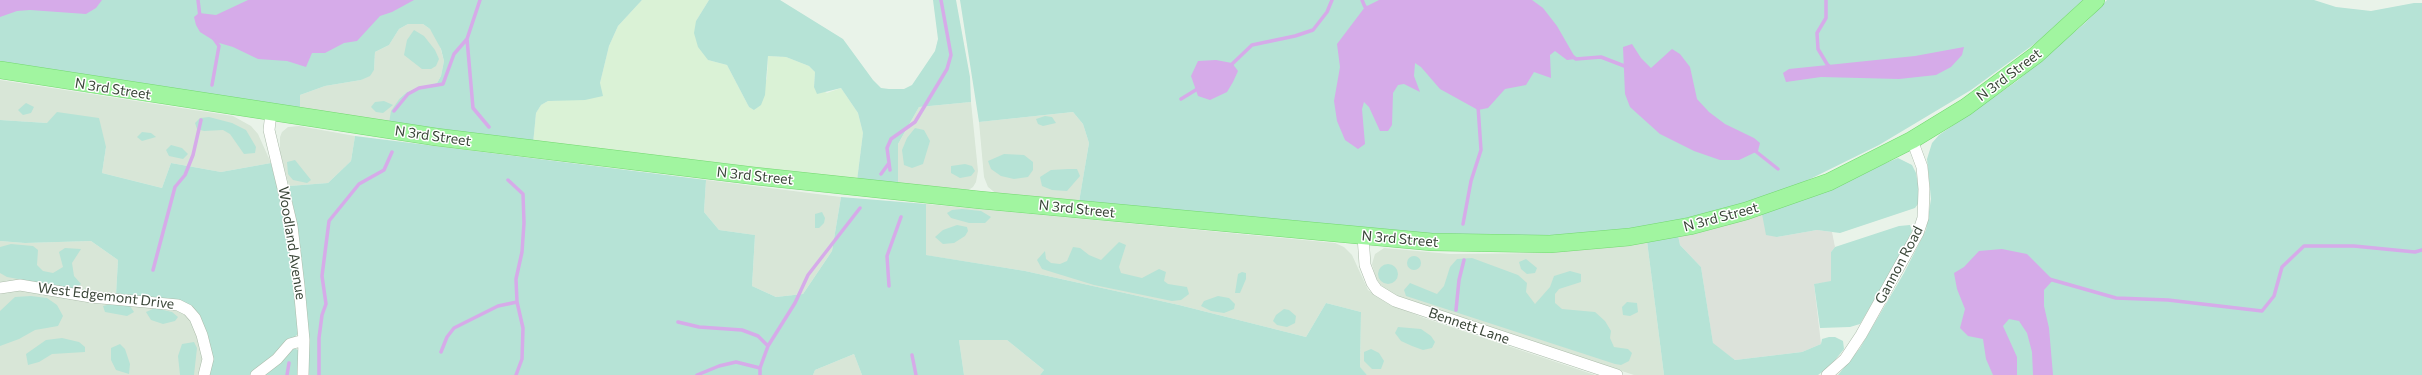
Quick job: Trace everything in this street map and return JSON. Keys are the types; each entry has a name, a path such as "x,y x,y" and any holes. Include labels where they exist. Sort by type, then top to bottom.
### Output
{"main road":[{"name":"N 3rd Street","path":"0,70 271,113 436,137 668,166 980,200 1364,236 1474,244 1542,244 1653,233 1726,217 1805,191 1860,167 1912,140 1994,88 2036,55 2096,0"}],"street":[{"name":"Woodland Avenue","path":"271,113 270,130 272,145 292,226 304,340 303,375"},
{"name":"Gannon Road","path":"1827,375 1845,359 1918,233 1923,218 1924,189 1922,167 1912,140"},
{"name":"Bennett Lane","path":"1364,236 1365,265 1372,283 1377,290 1394,301 1617,375"},
{"name":"West Edgemont Drive","path":"0,288 20,285 90,297 178,305 188,310 195,318 202,335 208,359 204,375"},
{"path":"256,375 277,359 290,344 297,340 304,340"}],"shaded area":[{"path":"0,0 642,0 618,26 609,46 600,83 603,96 585,100 548,101 541,105 536,113 533,144 389,123 391,111 400,98 407,92 437,83 441,76 444,61 441,49 430,29 423,24 408,24 399,29 389,45 375,52 374,70 370,76 361,80 325,86 300,95 300,111 0,64"},
{"path":"0,0 102,0 96,8 86,14 30,10 17,11 0,17"},
{"path":"248,0 414,0 392,12 380,16 357,41 344,43 325,53 312,53 306,67 287,61 258,59 233,47 216,42 200,32 196,25 194,17 199,13 216,15"},
{"path":"642,0 709,0 696,21 708,60 727,65 749,107 755,110 767,78 768,56 786,57 809,66 815,72 814,87 827,93 841,88 858,113 863,133 857,181 533,144 536,113 541,105 548,101 562,100 600,83 609,46 618,26"},
{"path":"709,0 780,0 843,39 873,80 881,88 904,89 912,85 935,51 938,39 933,0 956,0 970,77 971,102 919,107 898,144 898,185 857,181 863,133 858,113 841,88 817,94 814,87 815,72 809,66 786,57 768,56 765,95 761,105 754,110 749,107 727,65 708,60 698,47 694,33 696,21"},
{"path":"960,0 2083,0 2037,42 1971,90 1879,145 1800,184 1765,198 1701,216 1634,229 1554,237 1440,235 1079,202 1089,143 1083,124 1073,112 979,122"},
{"path":"1379,0 1532,0 1543,8 1557,26 1576,59 1567,60 1555,51 1550,55 1551,78 1534,72 1526,85 1505,89 1488,108 1478,110 1440,89 1421,67 1415,63 1414,76 1420,92 1404,84 1398,85 1393,93 1392,125 1388,131 1380,131 1369,107 1364,102 1362,109 1365,144 1358,149 1345,140 1337,121 1334,101 1340,67 1337,44 1365,7"},
{"path":"2107,0 2314,0 2336,7 2371,11 2414,3 2422,3 2422,375 1838,375 1860,348 1904,273 1926,230 1931,199 1927,159 1932,143 1939,135 2017,81 2085,23"},
{"path":"408,24 423,24 430,29 438,39 444,61 441,76 437,83 407,92 400,98 389,123 300,111 300,95 325,86 361,80 374,70 375,52 389,45 399,29"},
{"path":"414,30 424,36 435,50 439,59 436,66 431,69 422,69 404,55 407,40"},
{"path":"1632,44 1641,58 1651,68 1672,49 1680,54 1690,67 1697,99 1709,112 1725,124 1754,138 1760,143 1758,151 1739,160 1720,160 1694,151 1660,134 1630,107 1625,94 1623,47"},
{"path":"1964,47 1962,55 1951,67 1936,75 1899,79 1821,77 1786,82 1783,73 1789,69 1915,56"},
{"path":"1216,60 1232,63 1238,71 1227,92 1210,100 1198,96 1191,76 1198,61"},
{"path":"0,80 233,116 251,126 258,134 271,163 221,172 171,163 162,188 102,173 106,147 47,123 0,120"},
{"path":"384,101 393,105 383,113 376,112 371,107 375,102"},
{"path":"971,102 978,171 976,182 973,187 967,191 898,185 898,144 919,107"},
{"path":"26,103 34,107 31,113 23,115 18,110"},
{"path":"57,112 99,118 106,147 102,173 162,188 171,163 221,172 271,163 287,227 295,290 298,334 252,375 207,375 209,372 188,307 116,295 118,260 91,241 25,243 0,241 0,120 47,123"},
{"path":"1073,112 1083,124 1089,143 1079,202 998,195 988,187 984,177 979,122"},
{"path":"1045,116 1052,117 1056,123 1043,126 1038,124 1036,119"},
{"path":"209,117 232,123 246,130 256,147 255,153 244,154 230,134 223,130 204,131 197,129 195,123 200,118"},
{"path":"299,126 355,136 351,161 328,183 289,186 280,152 280,137 282,132 288,127"},
{"path":"915,128 924,130 930,141 923,164 912,168 904,165 902,150 907,138"},
{"path":"142,132 151,133 156,137 142,141 137,137"},
{"path":"355,136 706,180 704,212 719,230 755,235 752,286 776,297 803,294 832,251 841,197 926,204 926,255 1025,271 1179,305 1306,337 1326,303 1361,312 1360,367 1367,375 1040,375 1044,370 1007,340 959,340 964,375 862,375 854,354 815,370 813,375 309,375 309,346 296,220 289,186 328,183 351,161"},
{"path":"171,145 182,148 188,154 183,159 169,156 166,150"},
{"path":"1004,154 1024,155 1033,162 1033,170 1028,177 1014,179 1001,176 991,169 988,161"},
{"path":"1898,158 1912,165 1916,173 1920,195 1918,204 1915,208 1840,233 1817,230 1777,237 1766,235 1762,214"},
{"path":"295,160 311,180 307,183 293,180 288,174 287,162"},
{"path":"965,164 972,166 975,171 971,176 960,178 951,173 951,166"},
{"path":"1077,169 1080,176 1067,191 1052,190 1042,186 1040,177 1051,170"},
{"path":"706,180 841,197 832,251 803,294 776,297 752,286 755,235 719,230 704,212"},
{"path":"926,204 1335,243 1344,247 1352,255 1368,290 1387,303 1424,318 1595,375 1367,375 1360,368 1361,312 1326,303 1306,337 1179,305 1025,271 925,255"},
{"path":"962,209 981,211 991,217 985,223 969,223 951,218 947,213 952,210"},
{"path":"822,212 825,218 824,223 819,228 815,228 815,214"},
{"path":"1762,214 1777,237 1817,230 1832,232 1835,247 1831,252 1831,282 1814,284 1821,344 1802,352 1735,360 1713,344 1701,267 1680,245 1678,235"},
{"path":"957,225 967,227 968,231 965,236 954,243 943,244 935,237 943,230"},
{"path":"1910,225 1912,231 1902,253 1860,324 1850,327 1820,328 1814,284 1831,281 1831,252 1835,247 1899,226"},
{"path":"1678,235 1680,245 1701,267 1713,343 1735,360 1802,352 1821,344 1822,339 1829,337 1835,337 1843,341 1844,349 1830,366 1818,375 1664,375 1647,241"},
{"path":"0,241 25,243 91,241 118,260 116,295 0,285"},
{"path":"1647,241 1664,375 1634,375 1402,299 1386,291 1376,278 1372,264 1375,254 1384,248 1450,254 1548,253"},
{"path":"1119,242 1126,245 1119,267 1121,273 1142,278 1159,269 1166,272 1164,281 1168,284 1187,287 1189,294 1181,300 1172,301 1094,285 1042,269 1037,260 1045,251 1046,259 1051,263 1060,264 1067,261 1073,247 1080,248 1089,255 1101,260"},
{"path":"11,244 33,246 38,250 37,265 43,271 53,273 63,267 59,252 65,248 81,249 72,263 74,276 81,284 74,289 7,277 0,273 0,247"},
{"path":"2002,249 2027,254 2053,280 2044,290 2044,306 2049,328 2053,375 2033,375 2032,352 2027,333 2019,321 2009,319 2003,326 2017,357 2017,375 1993,375 1986,359 1983,339 1968,336 1960,328 1965,309 1957,289 1954,273 1964,267 1979,251"},
{"path":"1411,256 1417,256 1421,260 1421,266 1417,270 1411,270 1407,266 1407,260"},
{"path":"1472,258 1518,275 1527,283 1526,292 1535,304 1550,287 1554,276 1570,271 1581,274 1581,282 1559,289 1555,294 1555,303 1562,309 1595,312 1605,321 1611,331 1610,338 1614,347 1628,349 1632,353 1629,361 1621,365 1615,364 1406,296 1404,290 1410,283 1437,294 1444,286 1450,267 1457,259"},
{"path":"1526,259 1537,268 1535,273 1527,274 1521,269 1519,262"},
{"path":"1388,264 1395,267 1398,274 1395,281 1388,284 1381,281 1378,274 1381,267"},
{"path":"1242,272 1246,273 1246,279 1240,293 1235,293 1238,274"},
{"path":"20,288 178,308 194,320 205,356 202,375 0,375 0,291"},
{"path":"31,296 47,298 57,305 63,316 58,326 35,330 19,339 0,346 0,311 15,297"},
{"path":"1218,296 1229,298 1235,304 1234,309 1224,313 1211,311 1201,306 1204,301"},
{"path":"1627,302 1637,303 1638,312 1630,316 1623,315 1622,307"},
{"path":"115,303 130,306 134,312 127,316 105,312 103,306"},
{"path":"155,308 172,312 178,317 175,321 163,324 151,320 146,312"},
{"path":"1284,309 1289,310 1296,316 1295,323 1287,327 1277,325 1273,321 1276,315"},
{"path":"1398,327 1421,329 1431,336 1435,342 1432,348 1423,350 1401,341 1395,333"},
{"path":"62,338 79,342 85,347 85,352 52,354 39,362 28,365 26,354 46,340"},
{"path":"959,340 1007,340 1044,370 1040,375 964,375"},
{"path":"194,342 197,348 194,375 180,375 178,356 182,344"},
{"path":"120,344 125,349 130,364 129,374 116,370 111,360 111,348"},
{"path":"294,348 298,350 299,375 261,375"},
{"path":"1371,349 1379,353 1384,361 1381,369 1372,369 1364,361 1364,352"},
{"path":"854,354 862,375 813,375 815,370"}],"waterway":[{"path":"198,0 200,17"},
{"path":"394,111 408,94 419,88 443,84 454,54 467,39 480,0"},
{"path":"890,170 887,148 891,139 915,122 947,69 951,55 941,0"},
{"path":"1230,66 1252,45 1295,36 1313,30 1327,12 1332,0"},
{"path":"1362,0 1365,7 1368,8"},
{"path":"1826,0 1826,18 1817,33 1818,49 1830,67"},
{"path":"212,85 219,46 214,39"},
{"path":"467,39 473,108 489,127"},
{"path":"1572,56 1576,59 1601,57 1627,67"},
{"path":"1181,99 1199,88"},
{"path":"1463,224 1471,181 1481,150 1478,106"},
{"path":"153,270 175,187 185,175 193,155 201,120"},
{"path":"1754,150 1778,169"},
{"path":"319,375 319,338 322,315 326,304 322,276 329,221 359,184 384,170 392,152"},
{"path":"881,174 889,163"},
{"path":"508,180 523,194 524,223 522,252 516,279 517,302 523,328 522,359 516,375"},
{"path":"760,375 760,368 768,346 795,303 808,275 860,208"},
{"path":"889,286 887,256 901,217"},
{"path":"2049,279 2116,298 2168,300 2262,311 2274,296 2282,267 2304,246 2354,246 2415,252 2422,250"},
{"path":"1456,310 1459,280 1464,260"},
{"path":"441,352 447,337 454,328 498,306 517,302"},
{"path":"678,322 699,327 742,330 758,336 768,346"},
{"path":"912,355 916,375"},
{"path":"697,375 719,366 736,362 760,368"},
{"path":"287,375 289,363"}]}
